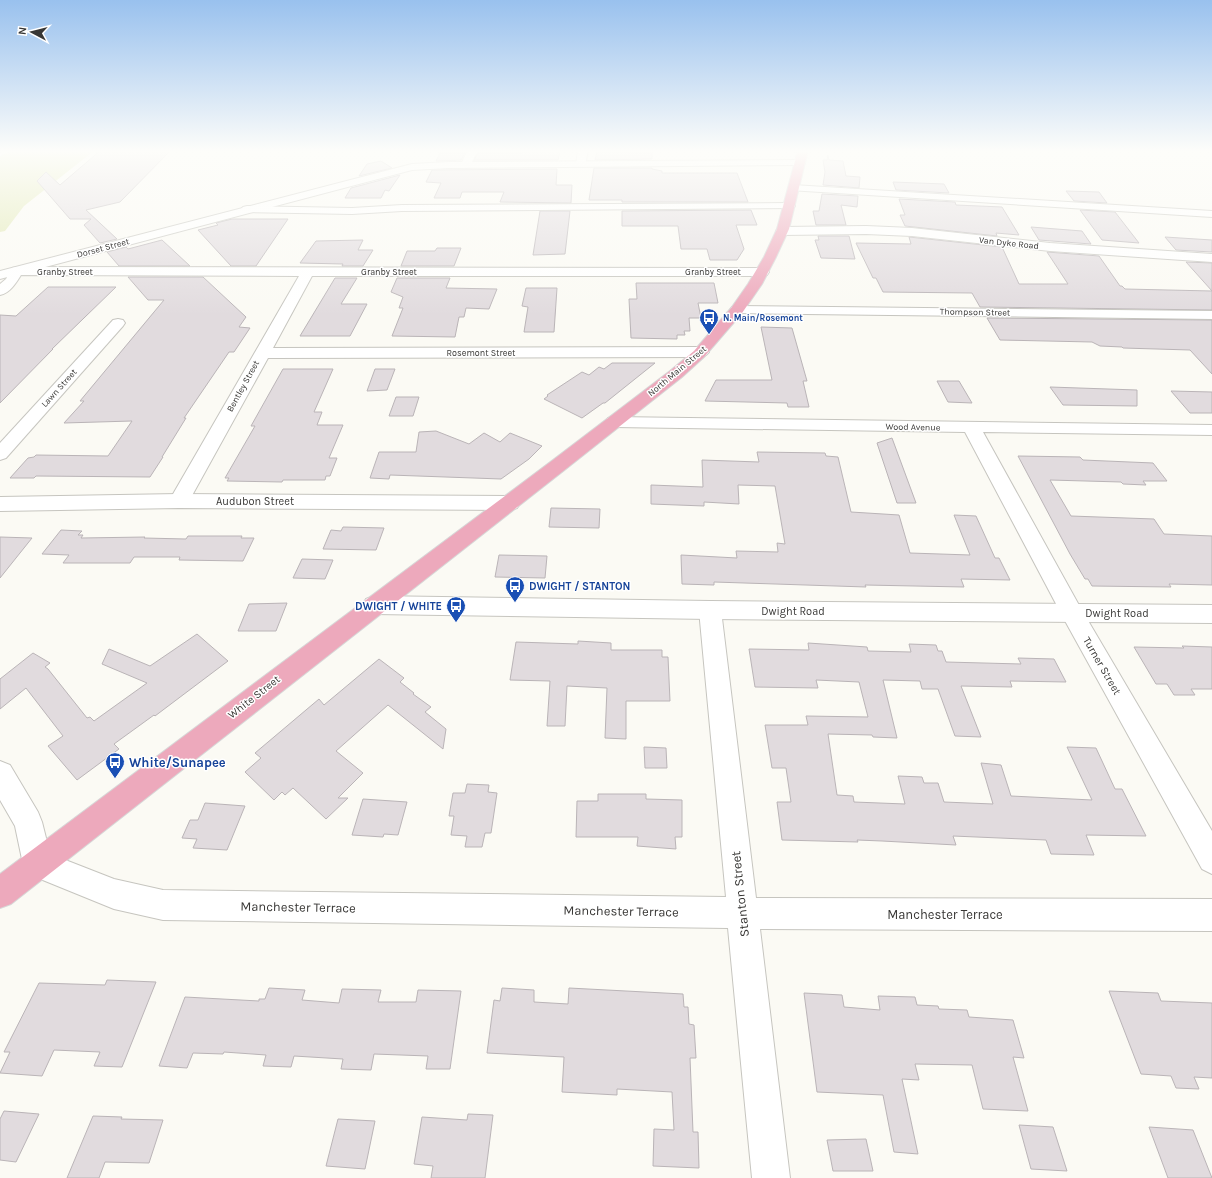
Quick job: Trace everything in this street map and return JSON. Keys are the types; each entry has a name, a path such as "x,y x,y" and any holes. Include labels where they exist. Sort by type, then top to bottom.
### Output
{"main road":[{"name":"North Main Street","path":"510,503 676,374 701,352 737,310 762,272 782,230 789,206"},
{"name":"White Street","path":"0,893 374,605 510,503"}],"street":[{"name":"Dorset Street","path":"0,275 263,205"},
{"path":"1067,205 1212,214"},
{"path":"248,209 346,211 402,208 789,206"},
{"name":"Van Dyke Road","path":"782,230 866,230 912,232 1050,247 1212,258"},
{"path":"0,291 11,281 17,271"},
{"name":"Granby Street","path":"17,271 762,272"},
{"name":"Bentley Street","path":"179,501 308,272"},
{"name":"Thompson Street","path":"737,310 1212,315"},
{"name":"Lawn Street","path":"0,454 118,322"},
{"name":"Rosemont Street","path":"261,353 701,352"},
{"name":"Wood Avenue","path":"614,422 972,428 1212,430"},
{"name":"Turner Street","path":"972,428 1072,613 1212,859"},
{"name":"Audubon Street","path":"0,504 179,501 510,503"},
{"name":"Dwight Road","path":"374,605 710,610 1212,614"},
{"name":"Stanton Street","path":"710,610 771,1178"},
{"path":"0,774 28,822 38,864"},
{"name":"Manchester Terrace","path":"38,864 114,894 163,905 742,913 1212,915"}],"green space":[{"path":"0,205 25,205 5,231 0,232"}],"building":[{"path":"58,205 107,205 86,210 117,239 100,243 84,225 91,219 70,219"},
{"path":"820,205 857,205 857,207 841,205 846,225 816,225 813,211 819,211"},
{"path":"901,205 1002,207 1019,235 996,233 997,236 905,226 900,215 905,215"},
{"path":"751,210 757,225 736,225 744,249 737,260 710,260 707,249 681,249 678,226 622,226 622,211"},
{"path":"1080,210 1115,212 1139,243 1102,240"},
{"path":"540,211 570,211 565,254 533,255"},
{"path":"232,219 288,219 256,266 231,266 198,230 218,225 216,223"},
{"path":"1031,227 1082,231 1091,244 1039,240"},
{"path":"818,236 849,236 855,259 821,258 815,240 819,240"},
{"path":"909,237 1002,247 1019,284 1068,284 1047,252 1099,256 1120,286 1125,289 1212,291 1212,310 980,307 972,293 883,292 876,278 873,278 856,243 911,244"},
{"path":"1165,237 1212,240 1212,252 1176,250"},
{"path":"162,240 190,266 119,266 107,252 126,247 128,249"},
{"path":"363,240 358,250 373,250 363,266 300,263 316,241"},
{"path":"437,248 461,248 454,266 401,266 407,251 435,251"},
{"path":"1186,262 1212,263 1212,291"},
{"path":"128,277 203,277 246,317 239,327 250,328 234,352 229,352 184,418 186,418 150,477 36,476 34,478 10,478 28,458 36,455 108,456 132,421 64,423 84,401 80,401 164,300 148,300"},
{"path":"335,278 357,278 341,304 367,304 350,336 300,336"},
{"path":"397,278 450,278 446,288 497,289 489,309 466,308 464,317 459,317 455,337 392,336 403,308 399,308 403,297 391,292"},
{"path":"636,283 714,283 718,303 698,303 701,318 689,318 690,331 684,331 685,335 677,335 677,339 631,338 629,299 637,299"},
{"path":"48,287 116,287 52,349 0,403 0,315 16,316"},
{"path":"526,288 557,288 554,332 524,332 528,307 522,306"},
{"path":"987,318 1212,320 1212,374 1190,350 1123,348 1100,346 1092,342 1000,340"},
{"path":"761,327 792,328 807,381 803,381 809,407 788,407 787,403 705,401 716,380 772,380"},
{"path":"612,363 655,363 605,403 582,418 544,399 548,396 547,395 582,372 589,375 599,367 604,369"},
{"path":"283,369 333,369 314,412 322,412 317,425 343,425 329,458 337,458 330,476 326,476 325,480 283,480 282,482 227,481 229,478 225,478 255,426 251,426"},
{"path":"375,369 395,369 387,390 367,391"},
{"path":"937,381 959,381 972,403 948,402"},
{"path":"1050,387 1137,390 1137,406 1063,405"},
{"path":"1171,391 1212,392 1212,413 1190,413"},
{"path":"396,397 419,397 413,416 389,416"},
{"path":"436,431 469,444 484,433 500,442 510,433 542,446 529,459 501,479 390,475 389,479 370,478 379,452 416,452 419,432"},
{"path":"892,438 916,503 897,503 877,443"},
{"path":"757,452 825,453 826,456 838,457 851,512 899,515 910,553 970,555 954,515 976,516 995,558 999,558 1010,580 961,579 964,587 865,585 866,587 714,582 714,585 682,584 681,555 737,558 736,551 778,552 777,543 785,544 775,486 738,485 739,504 704,502 704,506 651,504 651,485 703,487 702,460 759,462"},
{"path":"1018,456 1080,457 1083,460 1153,463 1167,481 1143,481 1146,485 1123,484 1121,482 1050,480 1071,516 1154,519 1164,534 1212,536 1212,585 1169,584 1171,587 1092,586 1088,579 1085,579 1070,554"},
{"path":"551,508 600,509 599,528 549,527"},
{"path":"343,527 384,528 376,550 323,549 331,530 341,531"},
{"path":"61,530 82,531 78,535 83,535 81,538 145,537 144,538 186,539 188,536 242,536 241,538 254,538 243,561 179,560 180,557 134,557 130,563 63,563 69,555 42,554"},
{"path":"0,537 32,538 0,578"},
{"path":"499,555 547,556 545,578 495,577"},
{"path":"302,559 333,560 325,579 293,578"},
{"path":"287,603 276,631 238,631 249,604"},
{"path":"197,634 228,661 155,716 154,715 114,744 119,749 77,780 48,746 63,736 26,688 0,709 0,679 33,653 50,663 45,667 87,718 90,717 94,721 147,683 102,664 109,649 150,666"},
{"path":"578,641 611,643 611,650 662,650 662,657 668,657 670,701 626,701 626,739 605,738 607,688 567,686 565,726 547,726 550,681 510,680 516,642 578,644"},
{"path":"808,643 867,647 868,651 911,652 909,644 936,645 938,651 942,651 946,662 1021,664 1018,658 1054,659 1066,682 1010,681 1012,687 961,686 981,737 955,736 938,689 922,689 920,681 883,680 897,738 873,737 872,735 828,734 837,795 853,796 854,802 905,804 898,776 922,777 924,783 938,783 944,802 993,804 981,763 1001,765 1011,796 1092,800 1067,747 1096,748 1115,789 1122,789 1146,836 1086,835 1094,855 1051,854 1046,840 953,836 956,845 857,840 858,842 782,840 777,802 791,802 786,768 772,768 765,725 808,725 806,716 868,717 859,682 816,680 818,688 755,687 749,649 809,650"},
{"path":"1182,646 1212,647 1212,689 1191,689 1195,695 1174,695 1167,684 1156,684 1134,647 1184,648"},
{"path":"379,659 404,678 400,682 431,707 425,712 446,729 443,749 388,705 336,751 363,773 338,798 348,798 326,819 293,788 285,795 282,792 274,800 245,772 261,758 255,753 319,699 324,705"},
{"path":"644,747 666,748 667,768 645,768"},
{"path":"467,784 489,785 488,792 497,793 491,833 485,833 482,847 465,847 467,836 451,835 454,816 449,816 453,793 465,793"},
{"path":"598,794 646,794 646,799 682,800 682,837 675,837 676,849 637,846 638,837 576,837 577,801 598,801"},
{"path":"363,799 407,802 398,835 384,834 383,837 352,835"},
{"path":"205,803 245,806 227,850 193,848 197,839 182,838 190,820 198,820"},
{"path":"107,980 156,982 122,1067 94,1066 100,1052 54,1050 42,1076 0,1073 10,1052 4,1052 39,983 105,985"},
{"path":"269,988 305,990 302,1000 339,1003 342,989 381,990 378,1002 416,1002 418,990 461,991 450,1069 426,1069 428,1056 374,1054 371,1070 341,1069 343,1059 294,1056 291,1067 263,1066 266,1055 224,1052 223,1054 193,1053 187,1068 159,1066 185,997 259,1001 259,999 265,999"},
{"path":"502,988 534,990 534,1002 568,1004 569,988 683,994 684,1007 688,1007 689,1024 694,1025 696,1058 690,1058 693,1132 698,1132 699,1168 653,1166 654,1129 674,1130 672,1092 617,1089 617,1095 562,1092 564,1057 487,1053 494,1000 500,1001"},
{"path":"1109,991 1158,993 1161,1001 1212,1003 1212,1078 1194,1077 1199,1089 1176,1088 1171,1076 1141,1074"},
{"path":"804,993 842,995 844,1007 880,1010 878,996 915,997 917,1005 938,1006 939,1009 967,1010 969,1017 1013,1020 1024,1058 1013,1057 1028,1111 983,1109 972,1065 915,1064 919,1080 902,1079 918,1154 894,1152 883,1095 817,1092"},
{"path":"4,1111 39,1114 16,1162 0,1160 0,1119"},
{"path":"468,1114 493,1115 485,1178 431,1178 433,1166 414,1164 422,1117 467,1120"},
{"path":"93,1116 122,1117 121,1119 163,1120 149,1163 105,1162 99,1178 67,1178"},
{"path":"338,1119 375,1121 365,1169 326,1166"},
{"path":"1019,1125 1053,1127 1067,1171 1031,1169"},
{"path":"1149,1127 1193,1130 1212,1178 1168,1178"},
{"path":"866,1139 873,1171 833,1171 827,1140"}],"place":[{"name":"N. Main/Rosemont","path":"709,335"},
{"name":"DWIGHT / STANTON","path":"515,603"},
{"name":"DWIGHT / WHITE","path":"456,623"},
{"name":"White/Sunapee","path":"115,779"}]}
